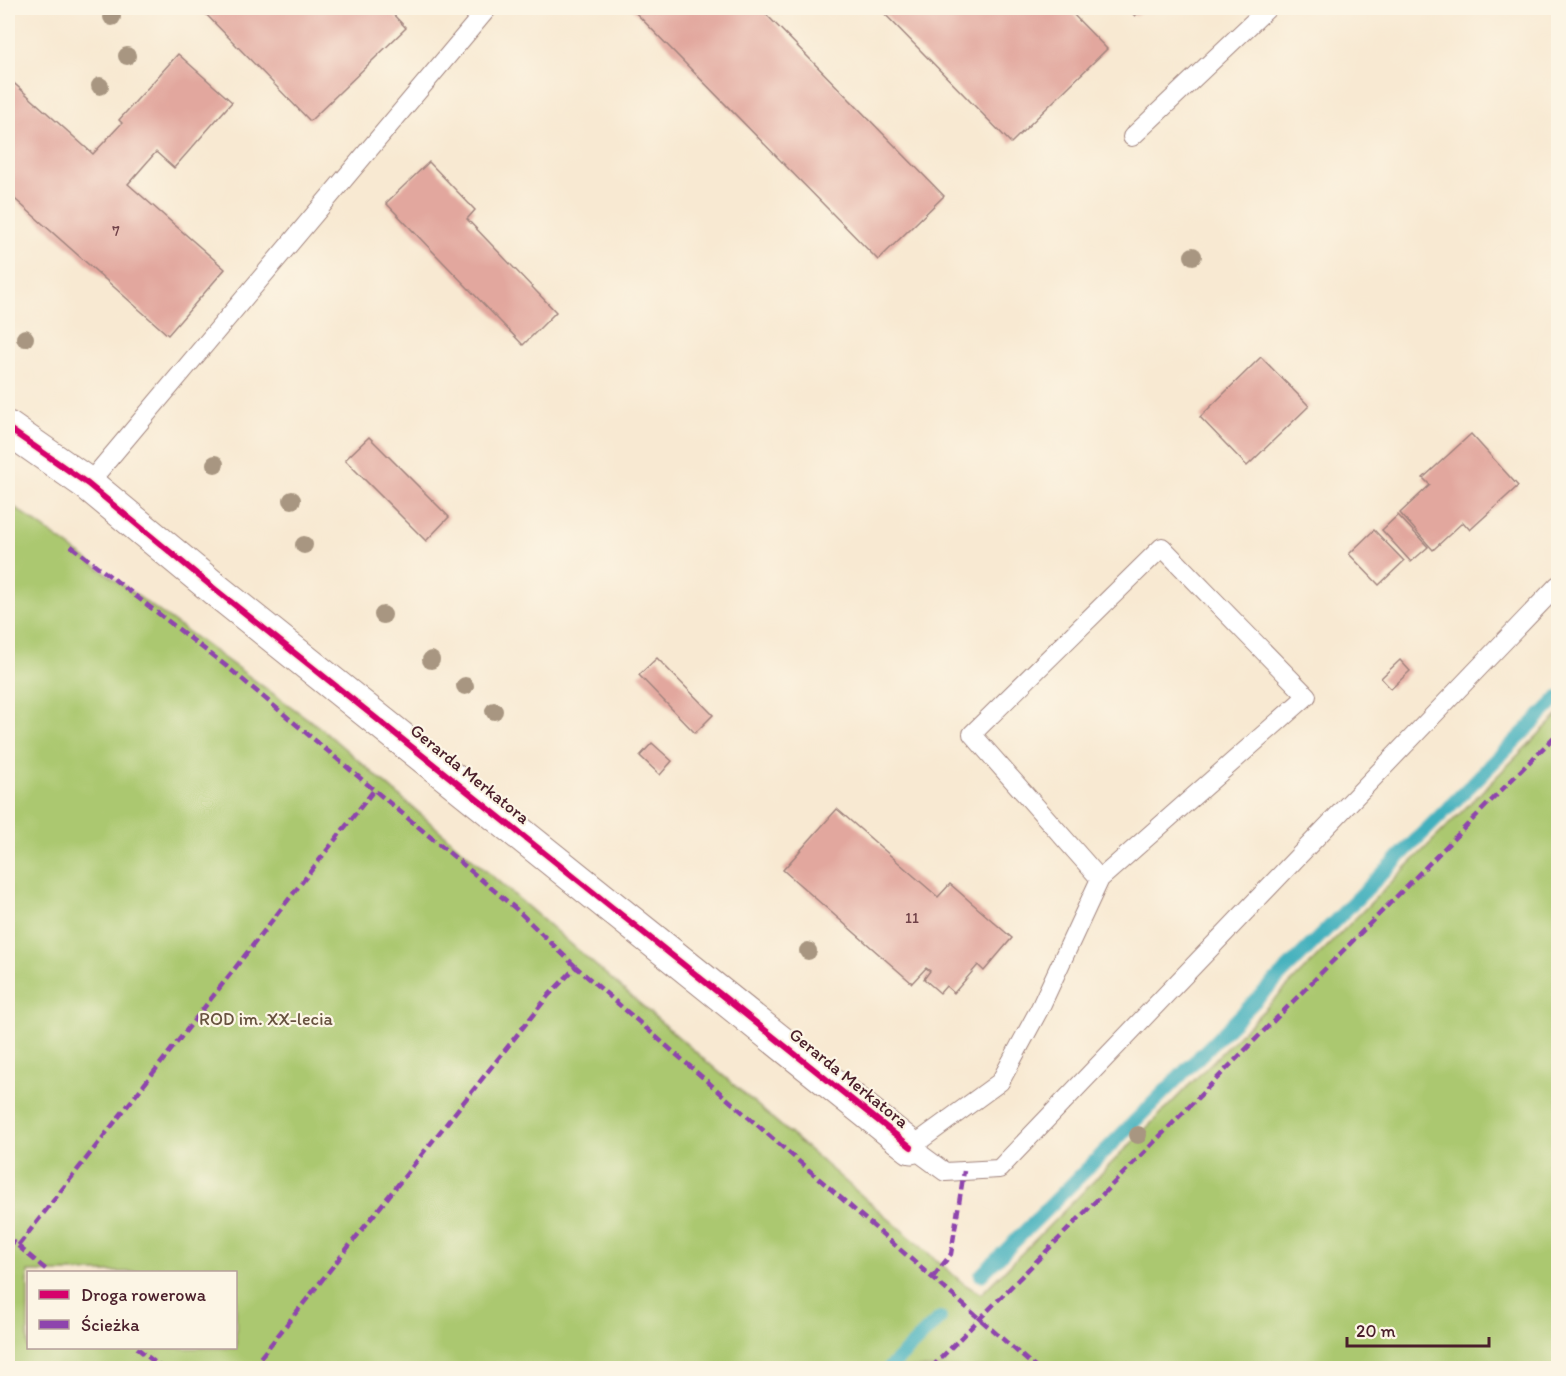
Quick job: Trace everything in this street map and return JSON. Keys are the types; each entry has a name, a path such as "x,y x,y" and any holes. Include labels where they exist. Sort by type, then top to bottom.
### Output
{"street":[{"name":"Gerarda Merkatora","path":"8,428 88,484 216,590 911,1147"}],"lane":[{"path":"88,484 488,8"},
{"path":"1132,137 1268,8"},
{"path":"1101,879 972,734 1162,547 1306,696 1101,879 1040,1008 1000,1082 911,1147 945,1172 999,1169 1558,585"}],"green space":[{"name":"ROD im. XX-lecia","path":"10,504 322,729 964,1284 981,1294 1558,715 1558,1368 8,1368 8,507"}],"building":[{"path":"200,8 390,8 388,9 406,28 310,121"},
{"path":"631,8 760,8 944,196 878,260"},
{"path":"879,8 1067,8 1107,49 1011,143"},
{"path":"1127,8 1144,8 1135,16"},
{"path":"178,54 232,102 174,168 156,152 128,184 225,269 168,335 8,193 8,78 93,154 122,123 119,120"},
{"path":"429,162 475,210 467,219 556,312 523,345 386,203"},
{"path":"1261,357 1309,406 1247,466 1200,417"},
{"path":"1471,434 1518,486 1470,530 1463,522 1433,550 1400,513 1430,485 1423,478"},
{"path":"369,437 449,517 426,541 345,460"},
{"path":"1398,515 1428,547 1411,562 1382,530"},
{"path":"1374,530 1404,561 1379,585 1349,554"},
{"path":"657,658 713,715 695,733 639,675"},
{"path":"1400,660 1410,671 1391,689 1381,678"},
{"path":"652,743 672,761 660,775 640,756"},
{"path":"837,809 938,897 950,884 1012,938 984,971 978,965 954,993 946,986 940,993 924,979 930,971 926,968 912,983 783,870"}],"waterway":[{"path":"981,1275 1558,698"},
{"path":"889,1368 940,1318"}],"marked path":[{"path":"71,546 230,669 515,908 576,967"},
{"path":"931,1368 1558,733"},
{"path":"8,1238 18,1246 374,790"},
{"path":"252,1368 548,996 576,967 1036,1368"},
{"path":"933,1277 951,1254 964,1171"},
{"path":"18,1246 48,1271"},
{"path":"138,1349 162,1368"}],"cycle path":[{"path":"8,428 88,484 216,590 911,1147"}]}
